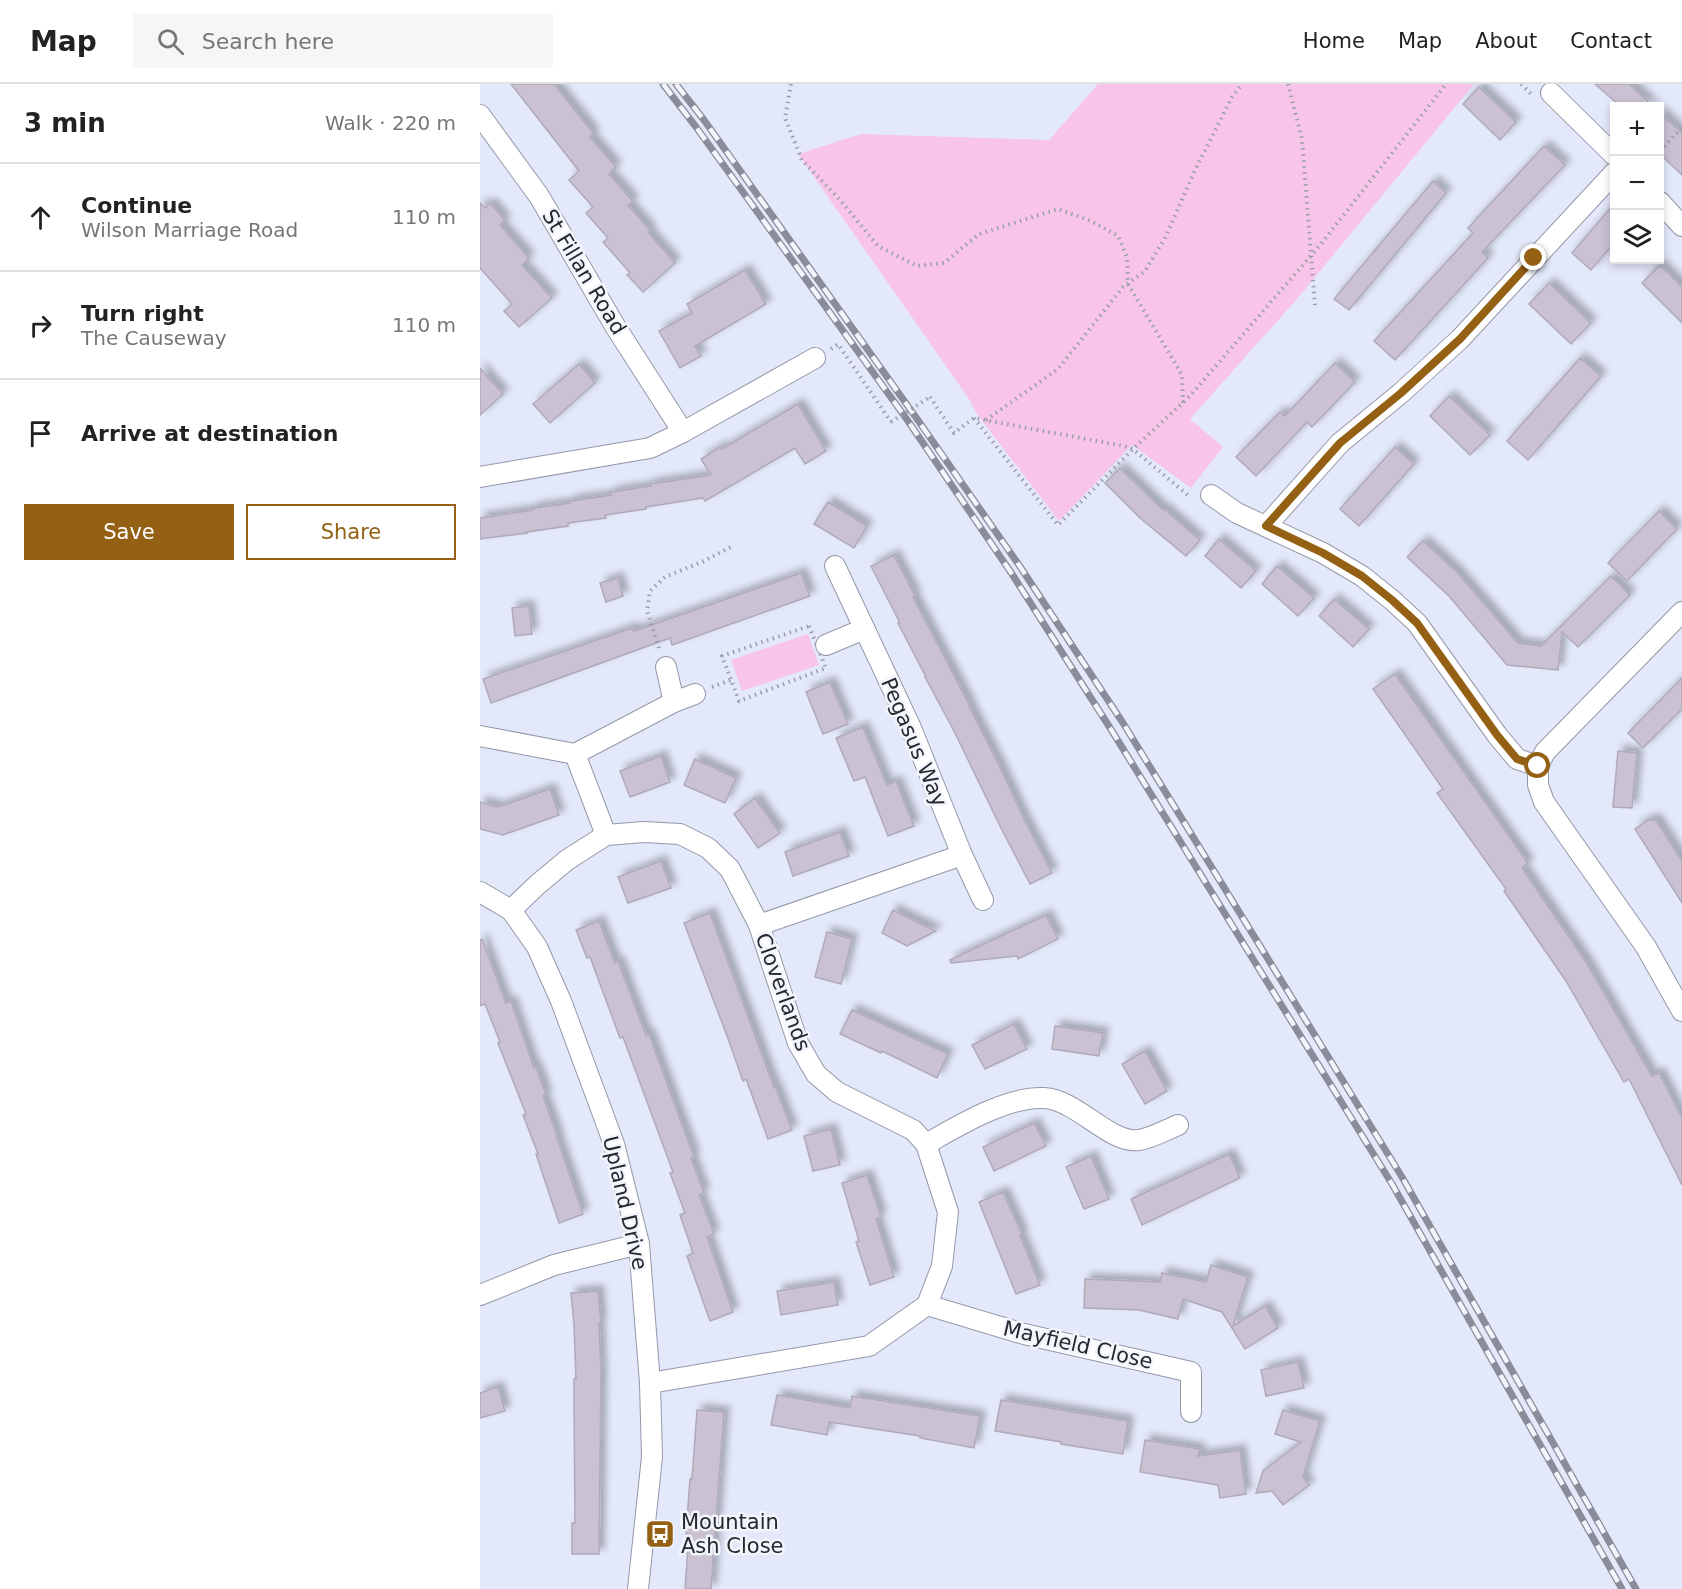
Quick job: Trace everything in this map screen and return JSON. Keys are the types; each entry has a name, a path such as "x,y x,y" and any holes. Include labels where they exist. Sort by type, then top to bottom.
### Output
{"street":[{"path":"1551,93 1610,151"},
{"name":"St Fillan Road","path":"480,115 538,195 615,326 683,432"},
{"path":"1266,526 1340,443 1401,393 1460,339 1610,177"},
{"path":"1664,207 1682,226"},
{"path":"480,477 650,448 815,358"},
{"path":"1211,495 1237,513 1323,553 1362,576 1392,600 1417,623 1497,735 1517,759 1538,766"},
{"name":"Pegasus Way","path":"835,566 911,728 962,855 983,900"},
{"path":"1682,612 1545,752 1538,766 1538,785 1544,802 1646,948 1682,1011"},
{"path":"826,645 864,629"},
{"path":"666,667 674,702"},
{"path":"480,736 575,754 674,702 695,694"},
{"path":"575,754 606,835"},
{"name":"Cloverlands","path":"512,910 567,860 606,835 644,832 681,834 708,848 730,869 759,924 798,1043 816,1074 837,1092 913,1130 926,1144"},
{"path":"759,924 962,855"},
{"name":"Upland Drive","path":"480,892 512,910 537,947 561,1001 614,1144 639,1244 650,1383 652,1457 638,1589"},
{"path":"650,1383 869,1346 927,1305 942,1266 948,1212 926,1144 973,1118 1024,1098 1047,1098 1069,1105 1120,1137 1138,1140 1178,1125"},
{"path":"480,1295 554,1265 639,1244"},
{"name":"Mayfield Close","path":"927,1305 1024,1334 1191,1372 1191,1412"}],"path":[{"path":"791,84 785,118 802,160 841,201 878,246 916,266 944,263 979,234 1058,209 1091,221 1118,236 1127,257 1128,284 1182,375 1183,403"},
{"path":"986,420 1058,369 1123,287 1145,271 1165,238 1196,168 1232,98 1242,84"},
{"path":"1288,84 1302,139 1315,305"},
{"path":"974,418 1058,525 1132,449 1183,403 1311,255 1446,84"},
{"path":"1664,146 1682,127"},
{"path":"815,358 838,344 891,422 930,397 954,433 974,418 1124,446 1132,449 1192,498 1211,495"},
{"path":"666,667 647,612 650,591 665,577 731,547"},
{"path":"809,626 722,657 738,701 826,668"}],"shaded area":[{"path":"1098,84 1474,84 1297,299 1190,419 1223,447 1191,488 1132,445 1059,521 976,413 969,399 798,154 861,134 1049,140"},
{"path":"808,634 819,665 742,691 731,660"}],"building":[{"path":"511,84 554,84 594,134 590,137 616,167 609,174 633,201 628,205 675,263 643,292 627,275 630,273 603,242 608,238 586,213 593,207 569,180 579,171"},
{"path":"1595,84 1629,84 1649,102 1615,102"},
{"path":"1479,87 1516,122 1500,140 1463,104"},
{"path":"1664,117 1682,133 1682,175 1664,158"},
{"path":"1544,146 1565,165 1482,252 1488,258 1395,360 1374,341 1473,233 1468,228"},
{"path":"1433,181 1446,193 1349,310 1334,299"},
{"path":"480,203 485,208 490,203 505,220 500,225 529,258 522,265 552,298 519,327 504,311 512,304 480,268"},
{"path":"1610,209 1610,248 1591,270 1572,253"},
{"path":"1660,265 1682,287 1682,323 1642,283"},
{"path":"745,270 766,304 695,346 701,356 680,368 659,331 692,313 687,304"},
{"path":"1549,283 1591,323 1571,344 1529,304"},
{"path":"1580,358 1601,376 1528,460 1507,441"},
{"path":"1335,363 1355,382 1312,427 1307,422 1256,476 1236,457 1280,412 1285,416"},
{"path":"579,364 595,383 550,423 533,404"},
{"path":"480,368 503,394 480,415"},
{"path":"1449,396 1490,435 1470,455 1430,416"},
{"path":"798,404 826,451 805,464 795,448 705,501 703,498 646,507 646,509 605,515 606,518 568,523 568,526 480,539 480,518 611,495 611,492 651,486 650,484 711,475 701,459"},
{"path":"1395,447 1414,464 1359,526 1340,509"},
{"path":"1120,468 1163,510 1200,540 1186,556 1140,518 1105,483"},
{"path":"828,502 867,526 854,548 814,524"},
{"path":"1659,511 1677,529 1627,581 1608,563"},
{"path":"1219,539 1256,571 1241,588 1205,556"},
{"path":"1423,541 1457,572 1518,643 1541,646 1611,576 1630,595 1578,647 1562,632 1558,670 1507,665 1449,596 1407,557"},
{"path":"894,555 1052,873 1030,884 871,566"},
{"path":"1277,566 1314,598 1298,616 1262,584"},
{"path":"801,573 810,596 672,645 670,638 491,703 483,679 632,628 634,631"},
{"path":"618,578 623,596 606,602 600,583"},
{"path":"1334,599 1369,629 1353,647 1319,616"},
{"path":"529,606 532,634 515,636 512,608"},
{"path":"1395,674 1528,863 1522,868 1586,962 1652,1076 1659,1073 1682,1118 1682,1185 1629,1079 1624,1082 1566,981 1504,891 1506,889 1437,793 1443,789 1373,689"},
{"path":"1682,678 1682,709 1643,748 1628,733"},
{"path":"830,682 848,724 823,734 806,692"},
{"path":"863,727 887,785 896,781 914,826 888,836 865,777 854,781 836,738"},
{"path":"1618,751 1637,753 1632,808 1613,807"},
{"path":"661,756 670,782 630,797 620,771"},
{"path":"695,759 736,778 725,803 684,785"},
{"path":"550,789 559,815 503,835 480,829 480,802 498,807"},
{"path":"755,798 780,833 758,848 734,814"},
{"path":"1648,820 1656,820 1682,861 1682,903 1635,829"},
{"path":"840,832 849,856 793,876 785,852"},
{"path":"661,861 671,888 628,903 618,877"},
{"path":"893,910 936,931 907,946 882,933"},
{"path":"710,913 792,1130 768,1139 746,1079 743,1081 684,923"},
{"path":"1046,915 1058,939 1018,959 1017,956 951,963 950,960"},
{"path":"599,921 615,963 618,961 646,1035 649,1034 694,1157 691,1158 704,1193 699,1195 714,1234 707,1237 733,1312 710,1321 687,1256 693,1253 680,1215 685,1213 670,1173 673,1172 623,1037 620,1038 590,957 587,958 576,930"},
{"path":"827,932 852,939 841,984 815,977"},
{"path":"482,939 506,1003 511,1001 534,1068 536,1067 546,1095 543,1096 583,1214 559,1223 536,1154 538,1154 523,1115 526,1114 498,1043 500,1042 485,1004 480,1006 480,940"},
{"path":"852,1010 948,1054 937,1078 882,1051 881,1053 840,1034"},
{"path":"1014,1024 1027,1049 985,1069 972,1045"},
{"path":"1055,1026 1103,1033 1099,1056 1052,1049"},
{"path":"1145,1051 1167,1091 1145,1104 1122,1064"},
{"path":"1034,1123 1046,1146 994,1171 983,1147"},
{"path":"831,1129 840,1165 813,1171 804,1136"},
{"path":"1229,1154 1240,1178 1142,1225 1131,1199"},
{"path":"1091,1156 1109,1199 1084,1209 1066,1167"},
{"path":"867,1175 881,1217 876,1219 894,1277 870,1285 856,1242 859,1241 842,1183"},
{"path":"1003,1192 1022,1234 1020,1235 1040,1285 1016,1294 979,1202"},
{"path":"1211,1265 1248,1277 1233,1326 1265,1306 1278,1328 1245,1349 1222,1312 1183,1299 1178,1319 1139,1310 1084,1308 1085,1279 1160,1282 1162,1273 1206,1282"},
{"path":"834,1282 838,1305 781,1315 777,1291"},
{"path":"598,1291 601,1323 599,1323 601,1372 599,1554 572,1554 572,1523 575,1523 574,1379 576,1379 571,1293"},
{"path":"1298,1362 1304,1388 1266,1396 1261,1370"},
{"path":"498,1387 505,1411 480,1418 480,1393"},
{"path":"777,1395 850,1408 852,1396 980,1416 974,1448 920,1438 920,1436 829,1422 827,1435 771,1425"},
{"path":"1001,1400 1128,1421 1123,1454 995,1431"},
{"path":"697,1410 724,1412 711,1589 685,1589 689,1534 686,1534"},
{"path":"1283,1410 1320,1421 1303,1477 1309,1485 1283,1505 1272,1491 1256,1493 1263,1471 1301,1442 1275,1434"},
{"path":"1145,1440 1200,1449 1198,1456 1240,1450 1246,1494 1220,1498 1218,1485 1140,1472"}],"railway":[{"path":"663,84 908,421 1012,574 1112,731 1392,1184 1622,1589"},
{"path":"676,84 915,416 1021,568 1123,723 1402,1177 1636,1589"}],"place":[{"name":"Mountain Ash Close","path":"660,1534"}],"route":[{"path":"1534,258 1460,339 1401,393 1340,443 1266,526 1323,553 1362,576 1392,600 1417,623 1497,735 1517,759 1538,766"}]}
